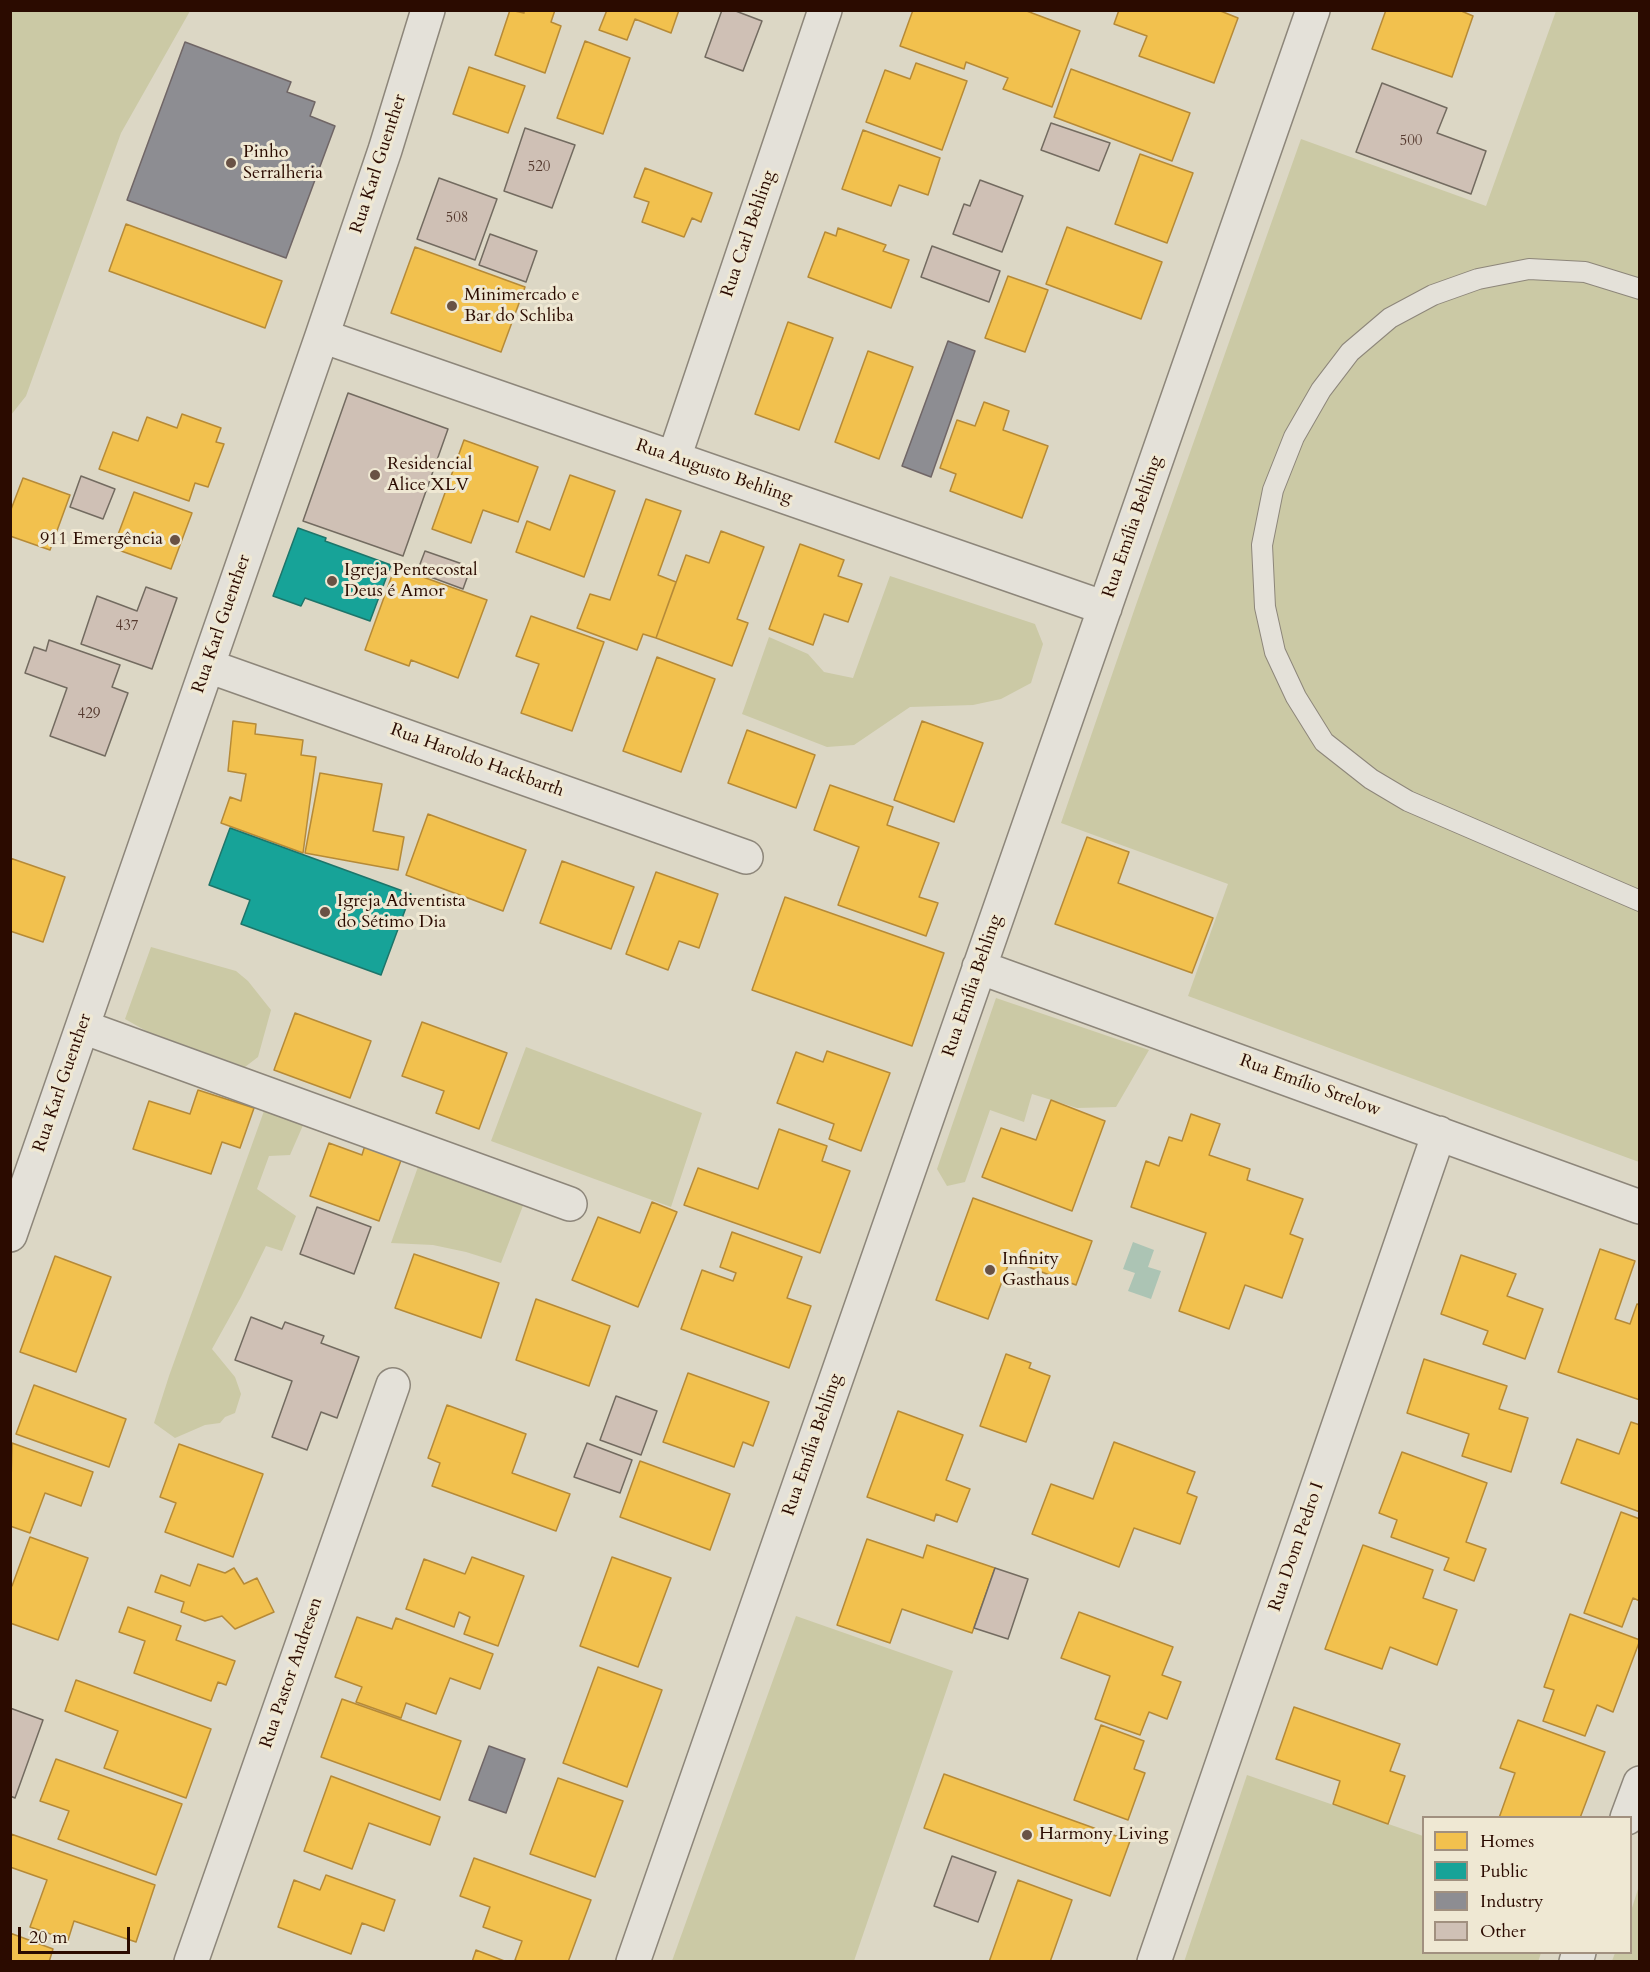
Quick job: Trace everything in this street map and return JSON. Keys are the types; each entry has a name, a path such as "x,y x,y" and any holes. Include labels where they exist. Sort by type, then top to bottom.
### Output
{"street":[{"name":"Rua Karl Guenther","path":"10,1235 322,336 385,150 428,10"},
{"name":"Rua Carl Behling","path":"674,458 825,10"},
{"name":"Rua Emília Behling","path":"633,1962 1312,10"},
{"name":"Rua Augusto Behling","path":"322,336 1105,608"},
{"name":"Rua Haroldo Hackbarth","path":"208,666 746,857"},
{"name":"Rua Emílio Strelow","path":"979,967 1640,1207"},
{"path":"83,1027 570,1204"},
{"name":"Rua Dom Pedro I","path":"1154,1962 1439,1133"},
{"name":"Rua Pastor Andresen","path":"190,1962 393,1385"},
{"path":"1628,1816 1640,1783"}],"lane":[{"path":"1640,289 1585,272 1529,269 1466,283 1433,295 1390,318 1350,352 1321,390 1294,437 1274,490 1262,545 1265,607 1275,652 1296,697 1324,742 1371,779 1408,801 1640,901"}],"shaded area":[{"path":"11,10 190,11 121,133 26,396 11,415"},
{"path":"1556,11 1639,11 1639,1162 1188,996 1228,884 1061,823 1301,139 1486,206"},
{"path":"890,576 1035,624 1043,644 1031,683 1001,699 973,705 910,707 854,745 827,747 742,714 769,637 808,654 824,672 853,678"},
{"path":"151,947 236,971 248,981 271,1010 258,1057 245,1067 148,1032 125,1019"},
{"path":"996,998 1149,1050 1116,1107 1077,1108 1032,1094 1024,1122 990,1110 965,1182 947,1186 937,1169"},
{"path":"526,1047 702,1113 671,1207 491,1141"},
{"path":"264,1111 304,1123 290,1155 269,1156 257,1189 296,1216 282,1251 266,1246 212,1349 235,1377 241,1394 235,1413 225,1417 220,1423 205,1425 175,1438 154,1423"},
{"path":"419,1164 524,1203 501,1263 433,1245 391,1243"},
{"path":"1133,1242 1154,1250 1148,1267 1161,1271 1151,1299 1128,1291 1135,1273 1123,1269"},
{"path":"796,1616 953,1671 854,1961 672,1961"},
{"path":"1247,1775 1422,1836 1422,1954 1541,1954 1538,1962 1184,1962"},
{"path":"1639,1886 1639,1961 1612,1961 1615,1954 1632,1954 1632,1908"}],"building: Homes":[{"path":"510,10 524,13 524,10 555,10 551,22 561,26 545,73 495,55"},
{"path":"607,10 679,10 671,33 635,19 627,40 599,30"},
{"path":"913,10 1024,10 1080,31 1052,107 1003,89 1008,78 966,62 964,69 900,46"},
{"path":"1119,10 1218,10 1238,18 1214,83 1139,56 1147,36 1114,24"},
{"path":"1386,10 1459,10 1473,16 1452,77 1372,49"},
{"path":"585,41 630,58 603,134 557,118"},
{"path":"916,63 967,81 942,150 866,122 885,70 910,79"},
{"path":"469,67 525,86 508,133 453,114"},
{"path":"1071,69 1190,113 1172,161 1054,117"},
{"path":"863,130 940,158 928,195 899,185 891,206 842,189"},
{"path":"1140,154 1193,173 1167,243 1115,224"},
{"path":"645,168 712,193 701,222 692,218 684,237 642,222 649,202 634,197"},
{"path":"126,224 282,281 265,328 109,271"},
{"path":"1067,227 1162,262 1141,319 1046,284"},
{"path":"838,228 886,245 883,251 909,260 891,308 808,277 825,232 836,236"},
{"path":"415,247 525,287 501,352 391,313"},
{"path":"1008,276 1048,290 1025,352 985,338"},
{"path":"788,322 833,338 799,430 755,414"},
{"path":"868,351 913,367 879,459 835,442"},
{"path":"984,402 1009,411 1003,430 1048,446 1022,518 950,491 956,474 940,468 957,420 975,426"},
{"path":"182,414 221,428 216,442 224,444 208,487 195,483 189,501 99,469 113,432 138,441 147,417 177,428"},
{"path":"464,440 538,467 518,522 483,510 471,543 432,529"},
{"path":"570,475 615,491 584,577 516,552 527,521 550,530"},
{"path":"23,478 70,495 50,550 10,536 10,512"},
{"path":"134,492 192,513 171,569 113,548"},
{"path":"646,499 681,511 658,575 676,582 656,638 643,634 637,650 577,628 590,594 610,600"},
{"path":"721,531 764,547 737,619 748,623 732,666 656,638 686,555 709,563"},
{"path":"800,544 844,560 838,576 862,584 848,622 824,614 813,645 769,629"},
{"path":"395,567 487,600 458,678 411,660 409,666 365,650"},
{"path":"531,616 604,642 572,731 521,713 539,664 516,656"},
{"path":"657,657 715,679 681,772 623,751"},
{"path":"233,721 256,724 255,734 303,740 301,755 316,757 303,853 221,823 230,797 241,801 246,774 228,771"},
{"path":"922,721 983,743 954,822 894,800"},
{"path":"747,730 815,755 796,808 728,783"},
{"path":"320,773 382,784 373,831 404,837 398,870 305,853"},
{"path":"830,785 893,807 887,825 939,843 919,897 938,903 926,936 838,905 859,847 814,830"},
{"path":"428,814 526,850 503,911 406,875"},
{"path":"1087,837 1129,852 1118,883 1213,918 1192,973 1055,924"},
{"path":"10,858 65,877 43,942 10,931"},
{"path":"562,861 634,887 611,949 540,923"},
{"path":"656,872 718,894 699,948 679,941 668,970 626,954"},
{"path":"785,897 944,953 912,1046 752,990"},
{"path":"295,1013 371,1041 350,1098 274,1070"},
{"path":"422,1022 507,1053 479,1129 436,1113 444,1091 402,1076"},
{"path":"827,1051 890,1073 861,1151 829,1139 834,1124 777,1103 796,1052 823,1062"},
{"path":"198,1090 254,1108 240,1148 222,1142 211,1174 133,1149 149,1101 190,1114"},
{"path":"1051,1100 1105,1121 1072,1211 982,1177 1001,1128 1036,1140"},
{"path":"1191,1114 1220,1124 1209,1155 1250,1169 1247,1180 1303,1199 1290,1234 1303,1239 1282,1298 1245,1285 1229,1329 1179,1311 1206,1233 1131,1207 1146,1161 1159,1166 1169,1137 1182,1141"},
{"path":"779,1129 827,1146 822,1161 850,1171 820,1253 684,1205 698,1168 758,1189"},
{"path":"367,1139 404,1152 379,1221 310,1196 329,1143 362,1155"},
{"path":"973,1198 1092,1241 1076,1285 1010,1260 988,1319 936,1300"},
{"path":"652,1202 677,1212 638,1307 572,1280 598,1217 640,1233"},
{"path":"732,1232 802,1257 787,1298 811,1306 789,1368 681,1329 702,1270 733,1281 736,1273 720,1267"},
{"path":"1600,1249 1635,1261 1615,1319 1630,1324 1637,1304 1640,1305 1640,1400 1558,1372"},
{"path":"414,1254 499,1283 481,1338 395,1308"},
{"path":"1461,1255 1516,1274 1507,1296 1543,1309 1525,1359 1483,1344 1488,1331 1441,1314"},
{"path":"55,1256 111,1277 76,1372 20,1352"},
{"path":"536,1299 610,1326 589,1386 516,1360"},
{"path":"1006,1354 1031,1363 1029,1368 1050,1376 1026,1442 980,1426"},
{"path":"1424,1359 1507,1386 1499,1409 1528,1418 1511,1472 1462,1456 1469,1434 1407,1413"},
{"path":"688,1373 769,1402 753,1446 743,1442 734,1467 663,1442"},
{"path":"34,1385 126,1419 109,1467 16,1434"},
{"path":"447,1405 526,1434 512,1473 570,1494 556,1531 432,1486 440,1463 428,1458"},
{"path":"898,1411 963,1435 946,1480 970,1489 957,1522 936,1514 934,1521 867,1497"},
{"path":"1631,1422 1640,1425 1640,1512 1561,1483 1577,1439 1619,1454"},
{"path":"1114,1442 1195,1472 1187,1493 1197,1497 1180,1544 1134,1528 1119,1567 1032,1534 1051,1484 1093,1499"},
{"path":"12,1443 93,1472 81,1506 45,1493 30,1533 10,1526"},
{"path":"179,1444 263,1474 233,1557 165,1532 176,1503 160,1497"},
{"path":"1402,1452 1487,1483 1466,1542 1486,1549 1474,1581 1444,1570 1449,1558 1391,1537 1397,1520 1379,1513"},
{"path":"640,1461 730,1494 710,1550 620,1517"},
{"path":"1621,1512 1640,1519 1640,1601 1633,1598 1622,1627 1584,1613"},
{"path":"30,1537 88,1558 58,1640 10,1623 10,1585 12,1586"},
{"path":"867,1539 923,1558 927,1545 995,1568 972,1633 902,1609 890,1643 837,1625"},
{"path":"1363,1545 1433,1570 1423,1598 1457,1610 1437,1665 1390,1647 1382,1669 1325,1649"},
{"path":"472,1557 524,1576 498,1646 464,1634 470,1617 459,1612 454,1627 406,1609 424,1559 465,1574"},
{"path":"612,1557 671,1578 638,1667 580,1646"},
{"path":"198,1564 225,1573 234,1568 244,1584 257,1578 274,1612 235,1629 222,1616 205,1621 181,1612 184,1602 155,1592 161,1575 190,1586"},
{"path":"128,1607 181,1626 176,1640 235,1661 226,1685 218,1682 211,1701 134,1673 145,1641 119,1632"},
{"path":"1079,1612 1173,1647 1162,1675 1181,1682 1167,1719 1149,1712 1140,1735 1095,1719 1110,1676 1061,1658"},
{"path":"1570,1614 1640,1640 1613,1712 1597,1705 1585,1736 1543,1721 1554,1690 1544,1687"},
{"path":"357,1617 392,1629 396,1618 493,1654 480,1689 450,1678 436,1714 406,1703 401,1718 356,1702 362,1687 335,1677"},
{"path":"598,1667 662,1690 627,1787 563,1763"},
{"path":"76,1680 211,1729 186,1798 104,1768 118,1731 65,1711"},
{"path":"342,1699 461,1741 440,1800 321,1757"},
{"path":"1294,1707 1400,1744 1390,1771 1405,1776 1388,1824 1333,1804 1340,1781 1276,1759"},
{"path":"1518,1720 1605,1752 1581,1816 1500,1816 1515,1773 1500,1768"},
{"path":"1101,1725 1144,1741 1134,1769 1145,1773 1128,1820 1074,1800"},
{"path":"56,1759 182,1804 156,1875 58,1839 69,1811 40,1801"},
{"name":"Harmony Living","path":"944,1774 1130,1841 1110,1896 924,1828"},
{"path":"331,1776 440,1817 430,1845 369,1823 352,1869 304,1851"},
{"path":"558,1778 623,1801 595,1877 530,1854"},
{"path":"11,1834 155,1885 136,1942 74,1921 68,1940 30,1927 47,1880 10,1867"},
{"path":"474,1858 591,1900 568,1962 520,1962 515,1960 522,1941 483,1927 490,1907 460,1896"},
{"path":"326,1875 395,1900 384,1931 362,1923 351,1954 278,1927 294,1880 320,1890"},
{"path":"1018,1880 1072,1900 1050,1962 989,1962"},
{"path":"10,1933 53,1949 49,1962 10,1962"},
{"path":"476,1950 507,1962 472,1962"}],"building: Public":[{"name":"Igreja Pentecostal Deus é Amor","path":"298,528 326,538 325,541 391,565 370,621 305,598 301,606 273,596"},
{"name":"Igreja Adventista do Sétimo Dia","path":"230,828 411,894 381,975 241,924 250,900 209,885"}],"building: Industry":[{"name":"Pinho Serralheria","path":"185,42 291,82 287,92 315,102 310,116 335,126 286,258 127,200"},
{"path":"948,341 975,351 931,477 902,466"},
{"path":"489,1746 525,1759 506,1813 469,1800"}],"building: Other":[{"path":"722,10 733,10 762,21 743,71 705,57"},
{"path":"1382,83 1447,108 1437,133 1486,151 1471,194 1356,152"},
{"path":"1051,123 1110,143 1099,171 1041,150"},
{"path":"525,128 575,145 552,208 504,191"},
{"path":"439,178 497,199 475,260 417,239"},
{"path":"980,180 1023,196 1002,252 953,234 964,204 970,206"},
{"path":"490,234 537,251 526,282 479,265"},
{"path":"932,246 1000,271 989,302 921,277"},
{"name":"Residencial Alice XLV","path":"348,393 448,429 403,556 303,521"},
{"path":"81,476 115,489 103,519 70,507"},
{"path":"425,551 471,567 463,589 417,572"},
{"path":"146,587 177,598 152,669 81,644 97,596 137,611"},
{"path":"49,640 120,665 112,687 128,693 105,756 50,736 67,688 25,673 34,647 46,651"},
{"path":"317,1207 371,1227 354,1274 300,1254"},
{"path":"251,1317 282,1329 285,1322 324,1336 321,1343 359,1357 337,1418 321,1412 307,1450 272,1437 292,1381 235,1360"},
{"path":"616,1396 657,1411 641,1455 600,1440"},
{"path":"587,1443 632,1460 620,1493 574,1477"},
{"path":"995,1568 1028,1579 1008,1639 974,1628"},
{"path":"10,1708 43,1720 15,1798 10,1796"},
{"path":"952,1856 996,1872 978,1922 934,1906"}],"place":[{"name":"Pinho Serralheria","path":"231,163"},
{"name":"Minimercado e Bar do Schliba","path":"452,306"},
{"name":"Residencial Alice XLV","path":"375,475"},
{"name":"911 Emergência","path":"175,540"},
{"name":"Igreja Pentecostal Deus é Amor","path":"332,581"},
{"name":"Igreja Adventista do Sétimo Dia","path":"325,912"},
{"name":"Infinity Gasthaus","path":"990,1270"},
{"name":"Harmony Living","path":"1027,1835"}]}
